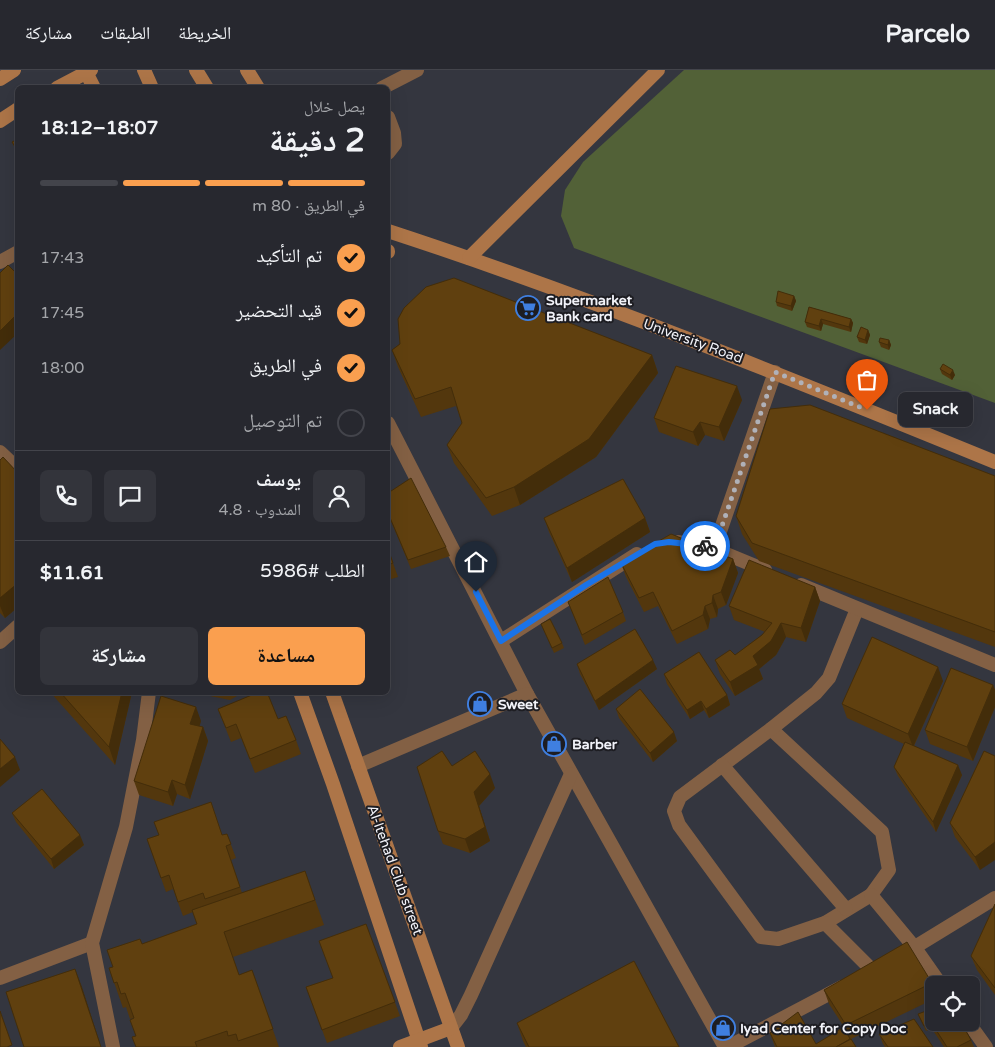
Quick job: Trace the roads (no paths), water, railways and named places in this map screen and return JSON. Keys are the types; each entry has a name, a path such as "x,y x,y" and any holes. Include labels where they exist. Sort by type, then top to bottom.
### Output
{"main road":[{"path":"0,79 14,70"},
{"path":"85,70 92,85"},
{"path":"62,85 90,70"},
{"path":"144,70 151,85"},
{"path":"196,70 205,85"},
{"path":"247,70 256,85"},
{"path":"469,258 658,70"},
{"path":"0,121 15,111"},
{"name":"University Road","path":"390,232 469,258 775,372 995,462"},
{"path":"301,695 333,784 420,1044"},
{"name":"Al-Itehad Club street","path":"333,695 458,1047"},
{"path":"400,1047 420,1044 451,1028"}],"street":[{"path":"388,85 417,70"},
{"path":"390,122 394,133 394,144 390,150"},
{"path":"0,262 15,254"},
{"path":"714,549 775,372"},
{"path":"390,427 570,774 726,1047 915,948 995,898"},
{"path":"0,452 15,465"},
{"path":"662,543 692,543 714,549 995,665"},
{"path":"501,641 586,585 647,549"},
{"path":"771,729 882,832 889,870 871,895 846,908 825,923 778,939 762,937 679,825 674,811 680,797 816,693 829,678 857,609"},
{"path":"0,642 15,629"},
{"path":"358,766 527,694"},
{"path":"112,1047 92,943 126,827 150,695"},
{"path":"722,765 846,908"},
{"path":"451,1028 461,1015 471,995 570,774"},
{"path":"871,895 915,948 935,976"},
{"path":"825,923 873,971"},
{"path":"0,978 92,943"},
{"path":"974,1031 986,1047"}],"place":[{"name":"Supermarket Bank card","path":"528,308"},
{"name":"Snack","path":"867,410"},
{"name":"Sweet","path":"480,704"},
{"name":"Barber","path":"554,744"},
{"name":"Iyad Center for Copy Doc","path":"723,1028"}]}
